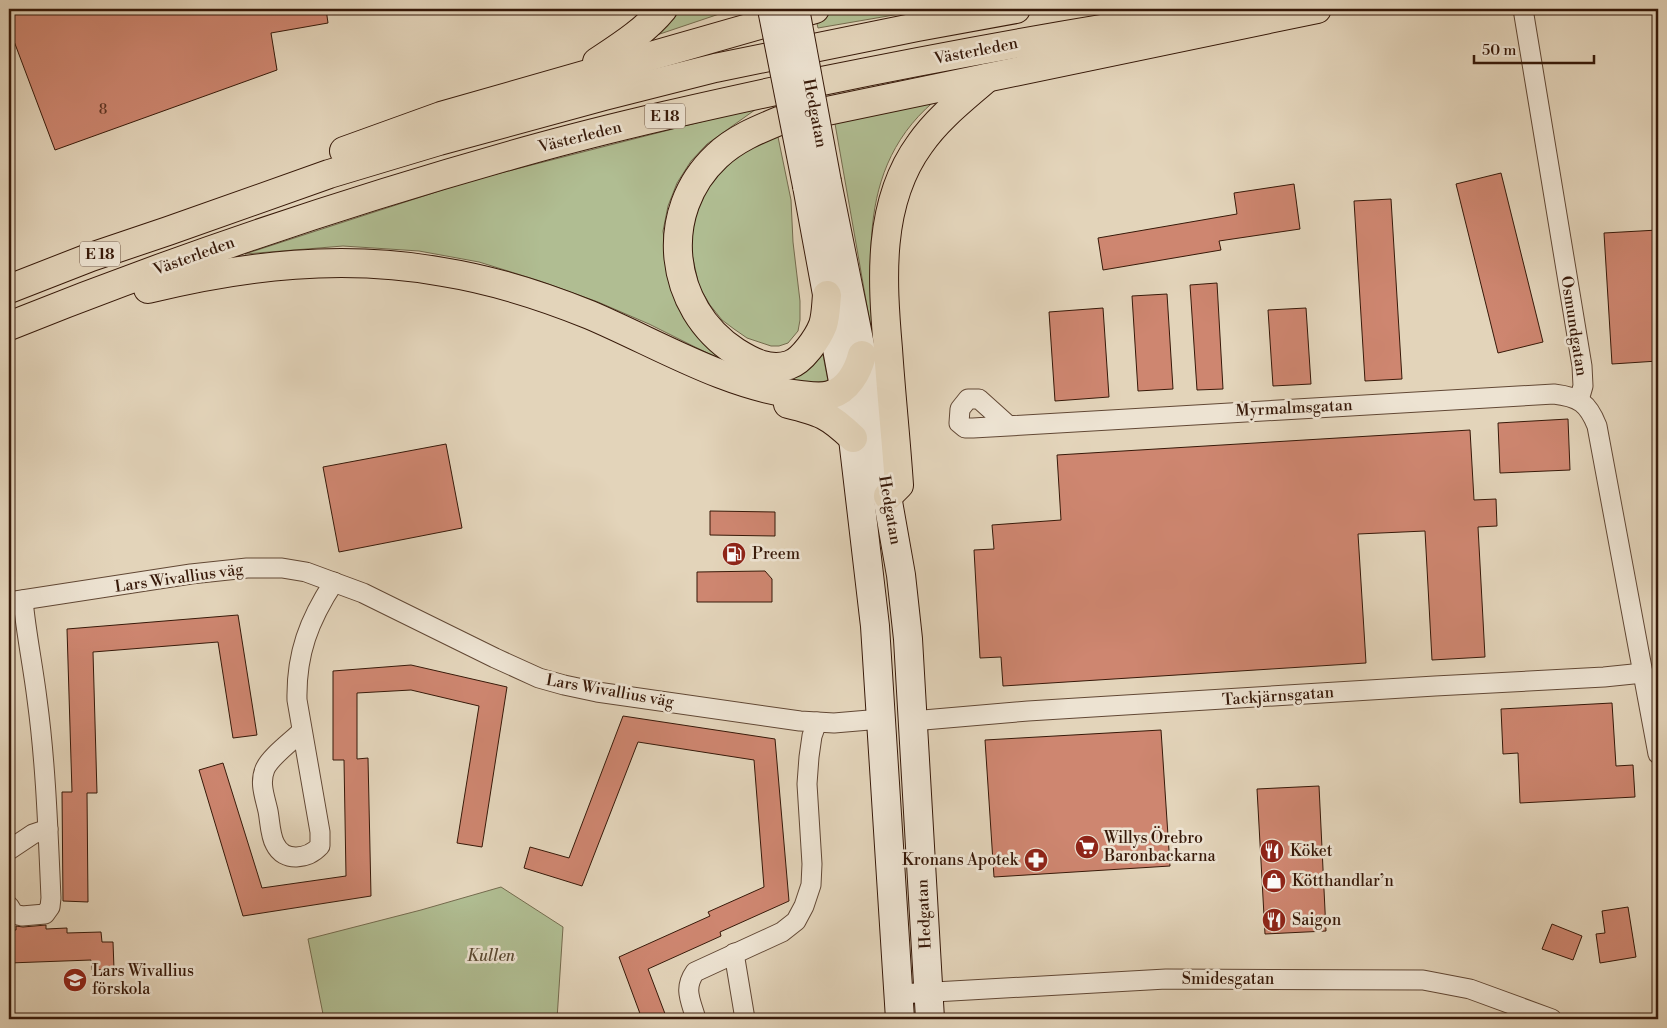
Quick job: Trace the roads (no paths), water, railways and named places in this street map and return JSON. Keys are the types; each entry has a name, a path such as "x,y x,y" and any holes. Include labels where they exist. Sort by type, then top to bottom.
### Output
{"highway":[{"name":"E 18","path":"576,76 631,40 646,28 664,9"},
{"name":"E 18","path":"193,222 225,194 441,116 815,9"},
{"name":"Västerleden","path":"9,289 90,257 329,174 439,141 715,68 1016,9"},
{"name":"Västerleden","path":"9,326 116,284 280,226 528,151 610,129 722,102 892,67 1148,20 1230,9"},
{"path":"828,296 822,326 804,356 790,365 773,367 752,362 728,346 708,328 694,308 683,284 678,262 678,234 684,206 696,181 716,157 737,140 779,121 1317,9"},
{"path":"888,496 899,485 885,312 884,273 885,245 894,199 908,162 931,129 945,114 990,76"},
{"name":"E 18","path":"116,284 129,293 184,280 308,263 378,264 445,272 520,290 558,303 737,380 779,392 817,396 832,395 844,386 859,368 862,355"},
{"name":"E 18","path":"779,392 784,403 811,409 830,418 852,434"}],"main road":[{"name":"Hedgatan","path":"772,9 862,355 901,575 908,639 930,1019"},
{"name":"Hedgatan","path":"795,9 817,184 828,296 852,434 875,626 899,1007"},
{"path":"881,719 912,721"}],"street":[{"name":"Osmundgatan","path":"1523,9 1582,366 1583,386 1579,400 1591,411 1597,426 1658,754"},
{"name":"Myrmalmsgatan","path":"1009,426 1554,394 1579,400"},
{"name":"Lars Wivallius väg","path":"9,906 14,914 22,916 45,914 50,907 51,898 48,829 37,698 26,634 16,601 190,574 247,568 282,568 306,572 363,593 495,658 539,678 564,685 800,721 834,723 881,719"},
{"path":"302,731 265,768 262,782 274,843 280,852 291,857 301,857 314,853 320,846 320,832 297,700 296,678 299,659 310,623 334,582"},
{"name":"Tackjärnsgatan","path":"912,721 1037,710 1604,677 1643,673"},
{"path":"696,1019 688,992 689,981 695,972 782,932 796,921 804,906 811,886 812,864 807,784 812,736 817,722"},
{"path":"9,850 33,834 48,829"},
{"path":"734,953 745,1019"},
{"name":"Smidesgatan","path":"899,1007 928,992 1166,979 1423,980 1470,989 1552,1019"}],"place":[{"name":"Preem","path":"734,554"},
{"name":"Willys Örebro Baronbackarna","path":"1087,847"},
{"name":"Köket","path":"1272,851"},
{"name":"Kronans Apotek","path":"1036,860"},
{"name":"Kötthandlar’n","path":"1274,881"},
{"name":"Saigon","path":"1274,920"},
{"name":"Lars Wivallius förskola","path":"75,980"}],"park label":[{"name":"Kullen","path":"491,956"}]}
